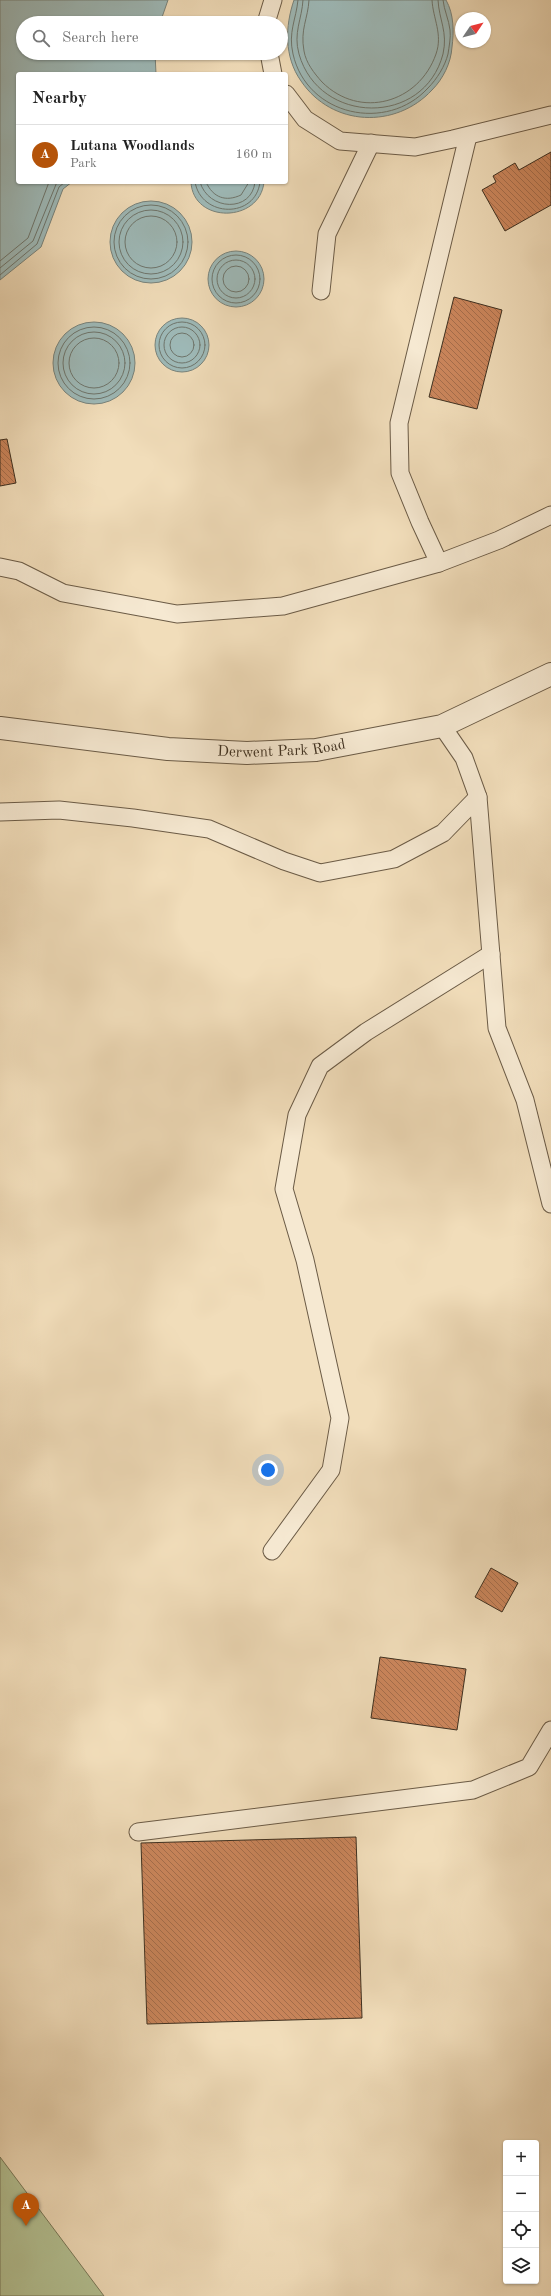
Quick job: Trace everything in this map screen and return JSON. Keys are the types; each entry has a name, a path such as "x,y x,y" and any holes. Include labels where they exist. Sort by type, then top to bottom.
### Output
{"street":[{"name":"Derwent Park Road","path":"0,728 168,749 247,753 316,750 442,726 551,674"}],"lane":[{"path":"268,16 273,0"},
{"path":"270,60 273,72"},
{"path":"288,97 305,119 340,141 371,144 415,147 468,136 551,115"},
{"path":"440,563 420,522 400,473 399,423 468,136"},
{"path":"321,291 327,234 371,144"},
{"path":"0,567 19,571 63,593 177,614 283,606 440,563 499,540 551,515"},
{"path":"442,726 464,758 478,797 497,1028 525,1100 551,1204"},
{"path":"0,812 60,810 133,818 209,829 284,861 320,874 394,859 443,833 478,797"},
{"path":"272,1551 331,1470 340,1418 305,1260 284,1189 297,1115 320,1066 366,1032 491,954"},
{"path":"138,1832 473,1790 529,1767 551,1730"}],"green space":[{"path":"0,2157 104,2296 0,2296"}],"water":[{"path":"0,0 168,0 162,16 16,16 16,60 155,60 156,72 16,72 16,184 69,184 63,189 41,247 0,280"},
{"path":"294,0 446,0 451,11 453,41 450,59 446,70 440,81 432,90 417,103 401,112 383,116 365,117 347,114 329,107 314,96 301,81 291,62 288,31"},
{"path":"192,184 263,184 260,195 251,205 240,211 227,213 214,211 203,205 195,196"},
{"path":"151,201 167,205 180,213 188,226 192,242 188,258 180,271 167,279 151,283 135,279 122,271 114,258 110,242 114,226 122,213 135,205"},
{"path":"236,251 247,253 256,259 262,268 264,279 262,290 256,299 247,305 236,307 225,305 216,299 210,290 208,279 210,268 216,259 225,253"},
{"path":"177,318 187,318 197,322 205,330 209,340 209,350 205,360 197,368 187,372 177,372 167,368 159,360 155,350 155,340 159,330 167,322"},
{"path":"94,322 110,326 123,334 131,347 135,363 131,379 123,392 110,400 94,404 78,400 65,392 57,379 53,363 57,347 65,334 78,326"}],"building":[{"path":"551,152 551,205 505,231 482,190 496,182 493,176 515,163 519,170"},
{"path":"454,297 502,310 477,409 429,397"},
{"path":"7,439 16,483 0,486 0,440"},
{"path":"491,1568 518,1583 502,1612 475,1597"},
{"path":"380,1657 466,1669 457,1730 371,1718"},
{"path":"356,1837 362,2018 147,2024 141,1843"}],"place":[{"name":"Lutana Woodlands","path":"26,2226"}]}
